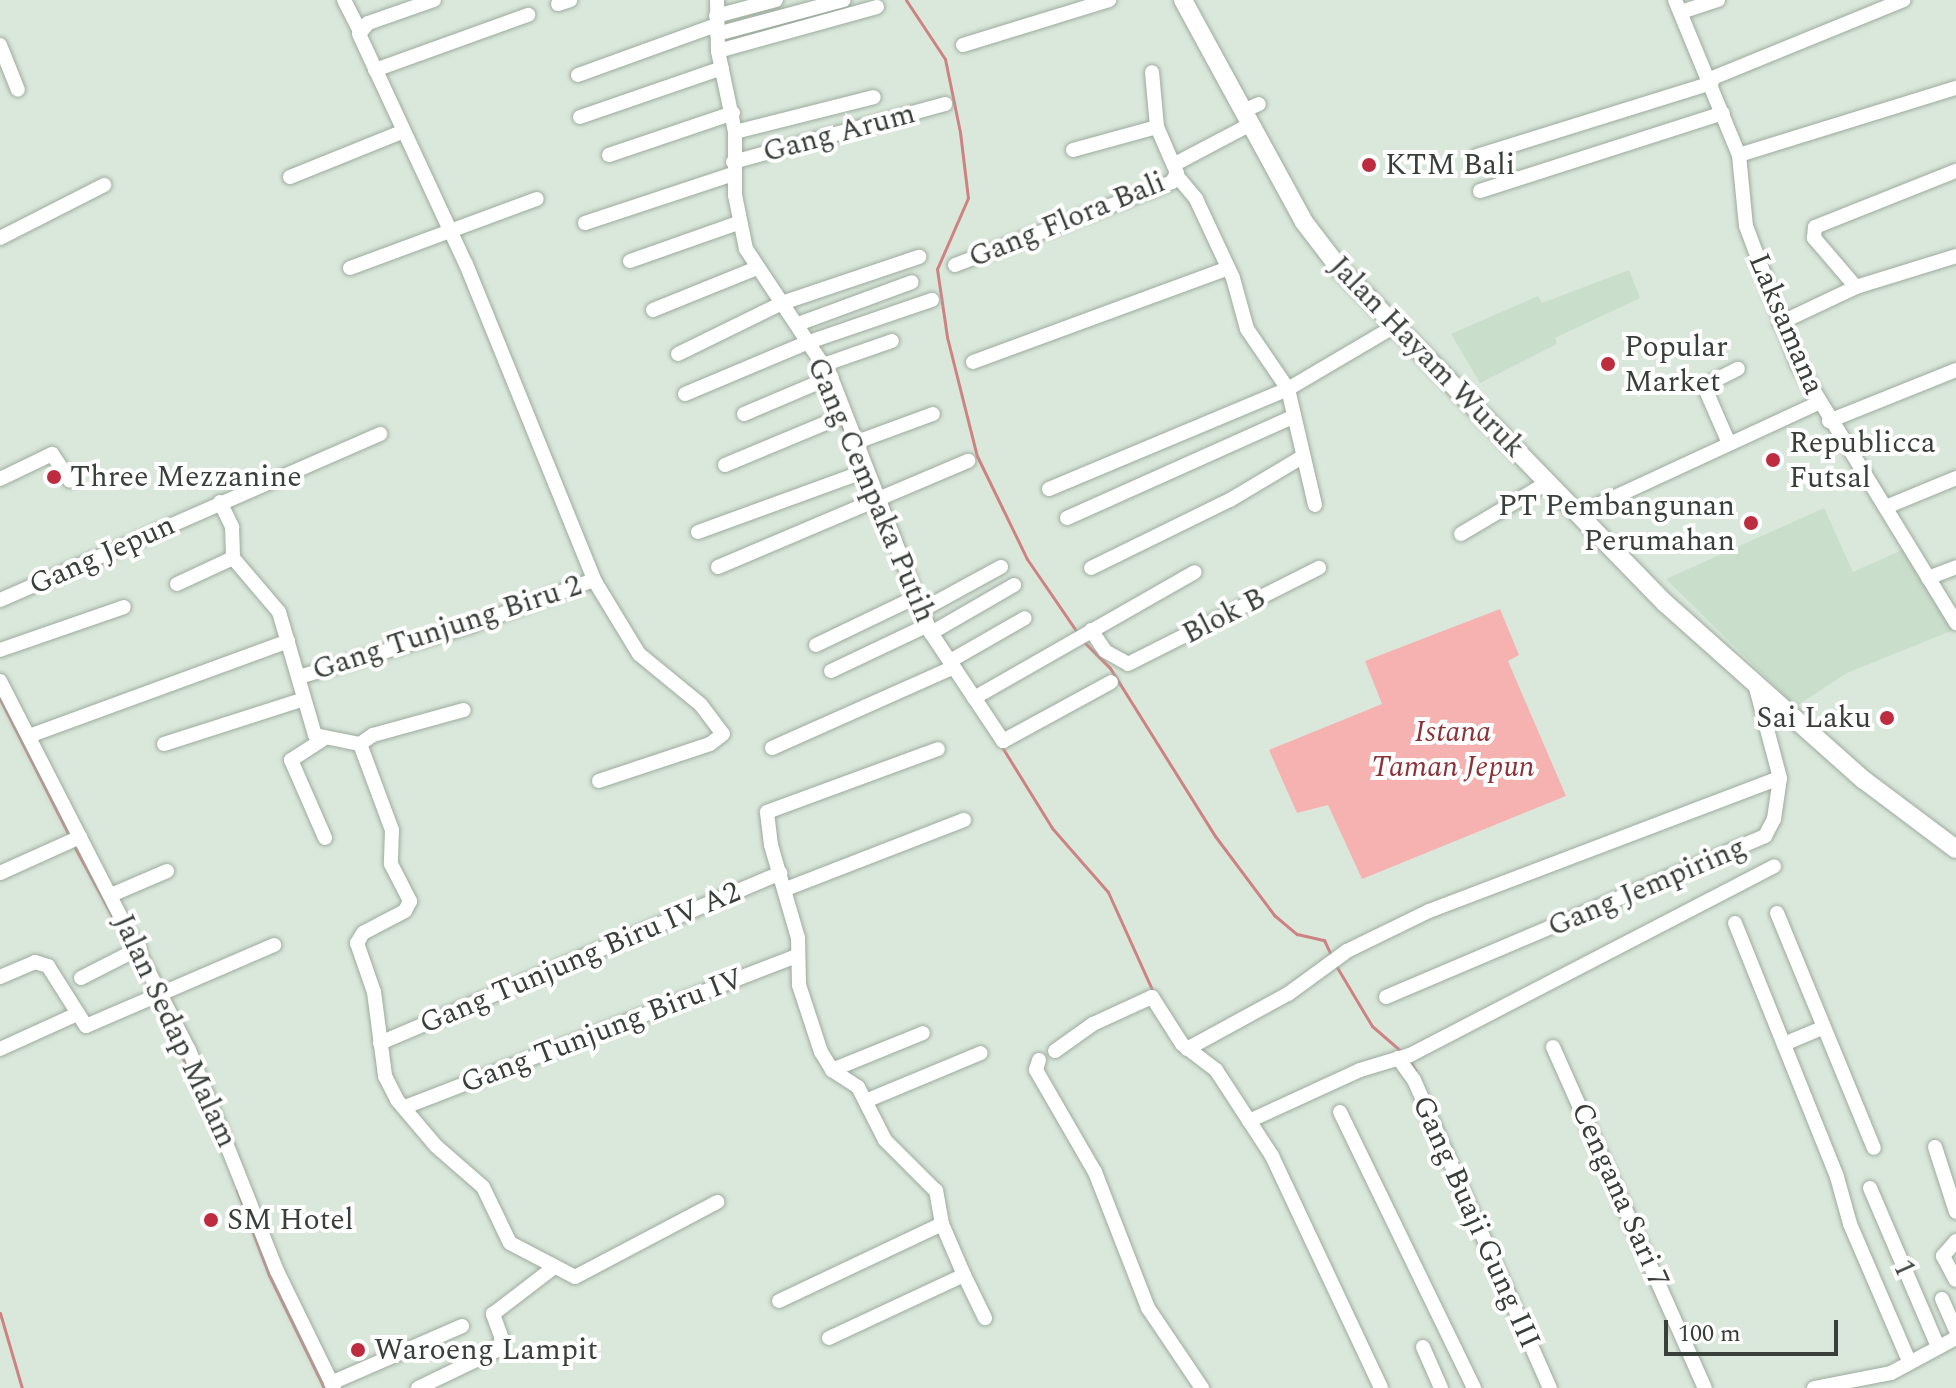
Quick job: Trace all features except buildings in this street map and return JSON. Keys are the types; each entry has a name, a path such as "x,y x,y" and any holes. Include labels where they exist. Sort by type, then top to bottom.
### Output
{"main road":[{"name":"Jalan Hayam Wuruk","path":"1183,0 1252,113 1316,238 1395,326 1547,483 1756,688 1956,849"}],"street":[{"path":"344,0 450,234 594,580 639,654 701,705 723,734 710,744 599,781"},
{"path":"359,29 434,0"},
{"name":"Gang Cempaka Putih","path":"717,0 718,51 735,132 733,168 738,223 757,268 798,324 827,371 929,629 1003,741 1111,682"},
{"path":"578,75 776,0"},
{"path":"716,25 844,0"},
{"path":"963,45 1109,0"},
{"path":"1678,6 1718,0"},
{"path":"1477,156 1711,81 1904,0"},
{"name":"Laksamana","path":"1678,6 1739,155 1746,226 1780,323 1818,403 1956,623"},
{"path":"718,51 877,7"},
{"path":"375,70 528,15"},
{"path":"0,45 18,90"},
{"path":"580,117 722,68"},
{"path":"1152,72 1157,127 1176,170 1196,199 1228,268 1247,329 1288,389 1315,505"},
{"path":"1739,155 1956,88"},
{"path":"735,132 874,97"},
{"name":"Gang Arum","path":"585,223 733,168 945,104"},
{"path":"609,155 733,113"},
{"name":"Gang Flora Bali","path":"955,265 1168,185 1176,170 1252,113"},
{"path":"1480,191 1723,113"},
{"path":"1073,150 1157,127"},
{"path":"290,177 402,132"},
{"path":"1856,287 1814,238 1815,227 1956,171"},
{"path":"0,238 104,185"},
{"path":"350,268 439,233 450,234 537,199"},
{"path":"630,261 738,223"},
{"path":"1780,323 1856,287 1956,256"},
{"path":"678,354 782,303 919,257"},
{"path":"653,310 757,268"},
{"path":"973,362 1228,268"},
{"path":"798,324 912,282"},
{"path":"685,394 809,342 932,300"},
{"path":"1049,489 1288,389 1395,326"},
{"path":"744,414 892,341"},
{"path":"1728,441 1704,386 1738,369"},
{"path":"1829,421 1956,370"},
{"path":"1578,514 1728,441 1818,403"},
{"path":"854,443 933,414"},
{"path":"725,465 843,416"},
{"path":"1067,518 1293,417"},
{"name":"Gang Jepun","path":"0,600 380,434"},
{"path":"0,479 52,454 70,481"},
{"path":"1091,568 1230,500 1302,457"},
{"path":"718,567 968,461"},
{"path":"698,532 866,471"},
{"path":"1886,507 1956,478"},
{"path":"1461,534 1547,483"},
{"path":"220,502 232,527 233,558 271,598 288,641 315,735 322,740 360,744 373,735 464,710"},
{"path":"177,584 233,558"},
{"path":"816,645 1001,567"},
{"path":"1928,578 1956,567"},
{"name":"Blok B","path":"1083,634 1128,664 1319,568"},
{"path":"974,698 1195,572"},
{"name":"Gang Tunjung Biru 2","path":"299,677 470,626 594,580"},
{"path":"831,671 929,629 1014,585"},
{"name":"Gang Jepun","path":"0,650 124,607"},
{"path":"772,748 952,664 1025,618"},
{"path":"29,736 288,641"},
{"name":"Jalan Sedap Malam","path":"0,681 29,736 74,840 111,895 133,951 208,1092 277,1271 333,1385"},
{"name":"Gang Jempiring","path":"1386,997 1765,836 1774,819 1780,778 1756,688"},
{"path":"164,744 304,699"},
{"path":"322,740 291,760 325,838"},
{"path":"360,744 392,830 390,860 410,901 405,911 363,933 357,943 374,992 380,1043 391,1091 436,1146 483,1187 510,1243 553,1268 579,1277 717,1202"},
{"path":"938,749 767,812 786,889 803,1000 832,1070 868,1100 885,1140 936,1191 942,1224 985,1318"},
{"path":"1187,1049 1334,964 1347,951 1429,911 1780,778"},
{"path":"786,889 964,820"},
{"path":"0,873 74,840"},
{"path":"1249,1121 1360,1070 1403,1057 1774,866"},
{"path":"111,895 167,871"},
{"name":"Gang Tunjung Biru IV A2","path":"380,1043 780,873"},
{"path":"1777,913 1874,1148"},
{"path":"1735,923 1837,1177 1850,1224 1910,1363"},
{"path":"0,977 41,962 55,975 75,1015 86,1026 154,993 274,945"},
{"path":"81,978 133,951"},
{"name":"Gang Tunjung Biru IV","path":"405,1107 798,955"},
{"path":"1055,1051 1093,1024 1151,997 1187,1049 1216,1070 1249,1121 1305,1220 1381,1388"},
{"path":"0,1049 75,1015"},
{"path":"1784,1044 1822,1028"},
{"path":"832,1070 923,1033"},
{"name":"Cengana Sari 7","path":"1553,1047 1705,1388"},
{"path":"868,1100 981,1053"},
{"name":"Gang Buaji Gung III","path":"1403,1057 1550,1388"},
{"path":"1039,1060 1036,1070 1095,1172 1148,1308 1202,1388"},
{"path":"1340,1112 1474,1388"},
{"path":"1935,1147 1956,1212"},
{"name":"1","path":"1870,1188 1938,1347"},
{"path":"779,1301 942,1224"},
{"path":"1956,1241 1943,1256 1956,1280"},
{"path":"418,1388 497,1350 502,1339 493,1314 553,1268"},
{"path":"829,1338 964,1275"},
{"path":"1942,1299 1956,1330"},
{"path":"333,1385 462,1326"},
{"path":"1814,1388 1880,1383 1956,1338"},
{"path":"1423,1347 1441,1388"}],"shaded area":[{"path":"1629,270 1640,298 1555,338 1557,344 1480,383 1451,334 1538,296 1542,303"},
{"path":"1824,508 1853,572 1904,549 1956,629 1847,673 1784,714 1791,702 1666,579"}],"green space":[{"name":"Istana Taman Jepun","path":"1500,609 1519,655 1508,661 1566,796 1362,879 1328,805 1297,813 1269,750 1382,704 1365,661"}],"waterway":[{"path":"906,0 945,59 960,132 968,198 937,269 947,337 977,456 1027,559 1079,635"},
{"path":"841,423 848,441"},
{"path":"1083,641 1110,668 1215,836 1274,915 1297,934 1324,940 1332,957"},
{"path":"0,699 70,837"},
{"path":"1002,747 1052,828 1108,892 1154,994"},
{"path":"73,844 121,932"},
{"path":"1335,964 1372,1026 1401,1051"},
{"path":"157,1003 198,1090"},
{"path":"1409,1059 1415,1070"},
{"path":"237,1190 269,1275 324,1388"},
{"path":"0,1313 22,1388"}],"place":[{"name":"KTM Bali","path":"1369,165"},
{"name":"Popular Market","path":"1608,364"},
{"name":"Republicca Futsal","path":"1773,460"},
{"name":"Three Mezzanine","path":"54,477"},
{"name":"PT Pembangunan Perumahan","path":"1751,523"},
{"name":"Sai Laku","path":"1887,718"},
{"name":"SM Hotel","path":"211,1220"},
{"name":"Waroeng Lampit","path":"358,1350"}]}
